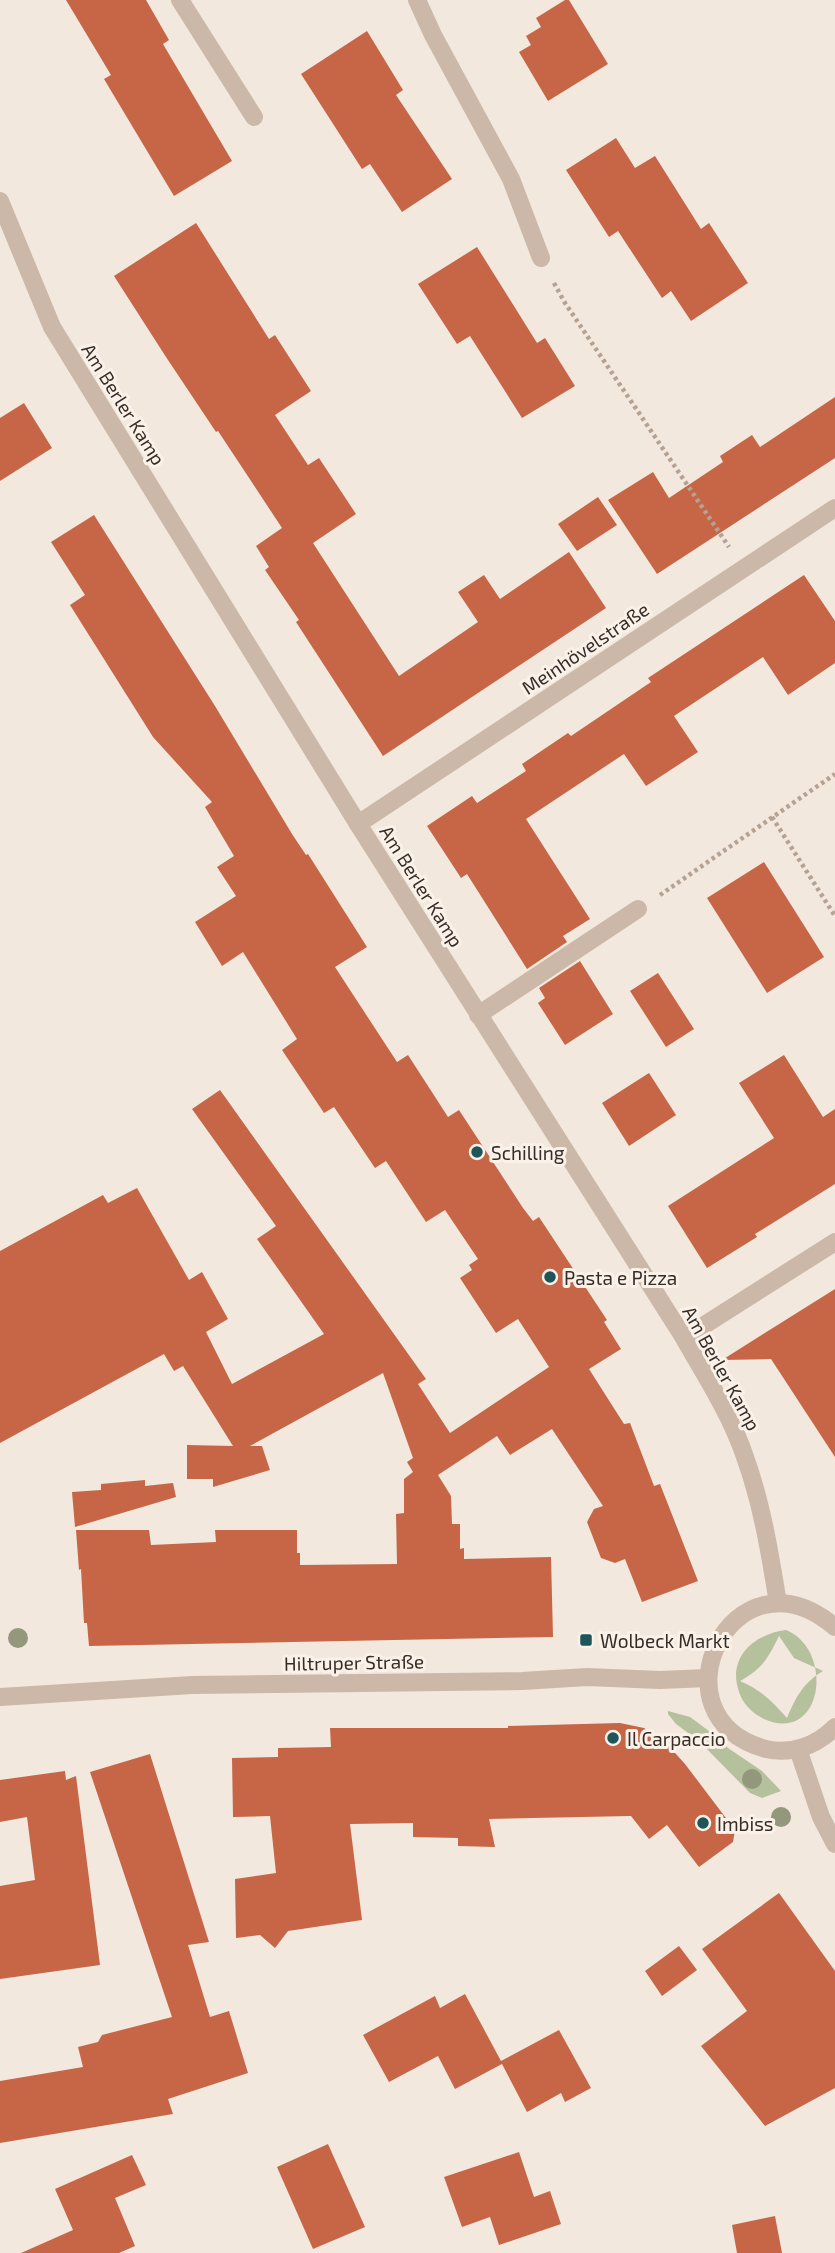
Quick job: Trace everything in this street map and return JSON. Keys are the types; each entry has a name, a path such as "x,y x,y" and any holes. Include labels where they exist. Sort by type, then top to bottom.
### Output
{"street":[{"path":"180,0 254,117"},
{"path":"417,0 433,36 511,179 541,258"},
{"name":"Am Berler Kamp","path":"0,201 52,327 358,824 684,1338 727,1413 745,1455 759,1501 778,1603"},
{"name":"Meinhövelstraße","path":"358,824 835,508"},
{"path":"478,1015 638,909"},
{"path":"684,1338 835,1242"},
{"path":"835,1627 820,1614 799,1605 778,1603 757,1607 738,1617 720,1635 711,1656 708,1678 718,1714 733,1732 752,1745 774,1751 798,1749 826,1736 835,1727"},
{"name":"Hiltruper Straße","path":"0,1697 192,1685 522,1681 587,1677 660,1680 708,1678"},
{"path":"798,1749 821,1817 835,1844"}],"path":[{"path":"541,258 565,303 743,568"},
{"path":"638,909 835,774"},
{"path":"772,817 835,916"}],"green space":[{"path":"786,1630 802,1641 812,1656 814,1667 794,1658 779,1636 764,1662 740,1681 766,1696 787,1718 801,1691 816,1676 816,1692 810,1708 799,1719 784,1723 764,1719 752,1711 739,1692 736,1679 740,1658 746,1649 763,1636"},
{"path":"668,1711 690,1717 762,1771 781,1791 762,1798 750,1793 699,1741 676,1724"}],"building":[{"path":"66,0 146,0 169,40 163,44 232,161 174,196 104,79 111,75"},
{"path":"569,0 608,64 548,101 519,52 531,45 526,36 541,27 536,18"},
{"path":"367,31 403,90 396,95 452,179 402,212 370,164 362,169 301,74"},
{"path":"616,138 635,168 655,156 701,229 709,223 748,283 691,321 671,291 662,298 618,231 609,237 566,170"},
{"path":"196,223 269,339 275,335 311,391 275,415 308,465 319,458 356,514 313,543 399,676 478,622 458,592 484,575 500,599 569,552 606,608 383,756 265,570 269,567 256,546 282,528 114,276"},
{"path":"477,247 537,343 545,338 575,386 522,418 470,336 457,344 418,284"},
{"path":"835,397 835,458 657,574 608,500 653,472 669,498 723,462 720,456 752,435 760,447"},
{"path":"24,403 52,448 0,481 0,418"},
{"path":"598,497 617,525 577,551 558,524"},
{"path":"94,515 292,834 306,855 308,854 367,947 335,967 397,1062 408,1055 448,1117 459,1110 523,1208 533,1221 539,1217 607,1320 604,1322 621,1349 589,1369 624,1424 630,1423 654,1486 660,1484 698,1581 642,1602 625,1559 615,1563 601,1558 587,1522 594,1509 603,1506 552,1429 510,1455 497,1436 438,1475 451,1496 452,1524 460,1524 460,1549 464,1548 464,1559 551,1557 553,1637 89,1646 87,1623 84,1623 76,1530 149,1530 151,1545 216,1542 215,1530 297,1530 300,1565 397,1564 396,1514 404,1513 404,1479 413,1472 407,1462 413,1458 383,1373 250,1446 262,1446 270,1470 213,1487 213,1479 187,1479 187,1445 233,1446 183,1366 174,1371 164,1354 0,1443 0,1251 103,1195 108,1203 137,1188 189,1280 202,1272 228,1319 206,1332 232,1384 324,1334 257,1239 276,1226 192,1109 220,1090 426,1379 418,1384 450,1433 549,1367 518,1319 496,1333 460,1278 472,1270 469,1265 478,1259 445,1210 426,1222 386,1161 375,1168 334,1107 324,1113 282,1050 297,1039 243,952 222,966 195,922 236,896 217,867 234,856 205,807 212,802 153,737 70,605 85,595 51,542"},
{"path":"804,575 835,621 835,663 788,695 763,657 674,716 698,752 646,786 624,754 526,819 590,919 563,936 567,942 527,969 467,874 461,878 427,826 472,796 477,803 526,771 522,764 568,733 571,736 651,682 648,678"},
{"path":"764,862 824,957 767,993 707,898"},
{"path":"580,961 613,1014 565,1045 538,1003 545,998 539,988"},
{"path":"658,973 694,1029 666,1047 630,991"},
{"path":"784,1055 823,1117 835,1109 835,1184 707,1268 668,1206 774,1138 739,1083"},
{"path":"649,1073 676,1115 629,1146 602,1103"},
{"path":"835,1289 835,1457 771,1359 722,1360"},
{"path":"145,1480 145,1486 173,1483 176,1497 75,1527 72,1492 101,1490 101,1484"},
{"path":"620,1723 644,1728 667,1744 735,1830 733,1842 699,1867 667,1825 649,1839 631,1816 489,1819 495,1847 458,1846 458,1838 413,1837 413,1823 350,1824 362,1920 288,1931 275,1948 260,1935 236,1938 235,1879 276,1873 270,1816 233,1817 232,1758 278,1757 278,1748 331,1747 330,1728 508,1728"},
{"path":"150,1754 209,1942 188,1945 210,2017 229,2011 248,2073 168,2099 173,2114 0,2143 0,2081 83,2067 78,2047 98,2042 102,2035 172,2017 90,1772"},
{"path":"65,1771 66,1780 76,1776 100,1965 0,1979 0,1886 35,1880 27,1817 0,1822 0,1780"},
{"path":"779,1893 835,1971 835,2088 765,2126 701,2046 747,2011 702,1949"},
{"path":"679,1946 697,1970 662,1996 645,1971"},
{"path":"465,1994 501,2061 559,2030 591,2088 565,2102 561,2093 527,2112 502,2064 455,2089 438,2056 389,2082 363,2035 435,1996 440,2008"},
{"path":"328,2144 365,2227 313,2249 277,2167"},
{"path":"519,2152 534,2197 550,2191 561,2224 499,2245 490,2217 462,2227 444,2177"},
{"path":"132,2155 146,2185 115,2198 135,2246 119,2253 21,2253 73,2230 55,2189"},
{"path":"775,2216 782,2253 737,2253 732,2225"}],"place":[{"name":"Schilling","path":"477,1152"},
{"name":"Pasta e Pizza","path":"550,1277"},
{"name":"Wolbeck Markt","path":"586,1640"},
{"name":"Il Carpaccio","path":"613,1738"},
{"name":"Imbiss","path":"703,1823"}]}
